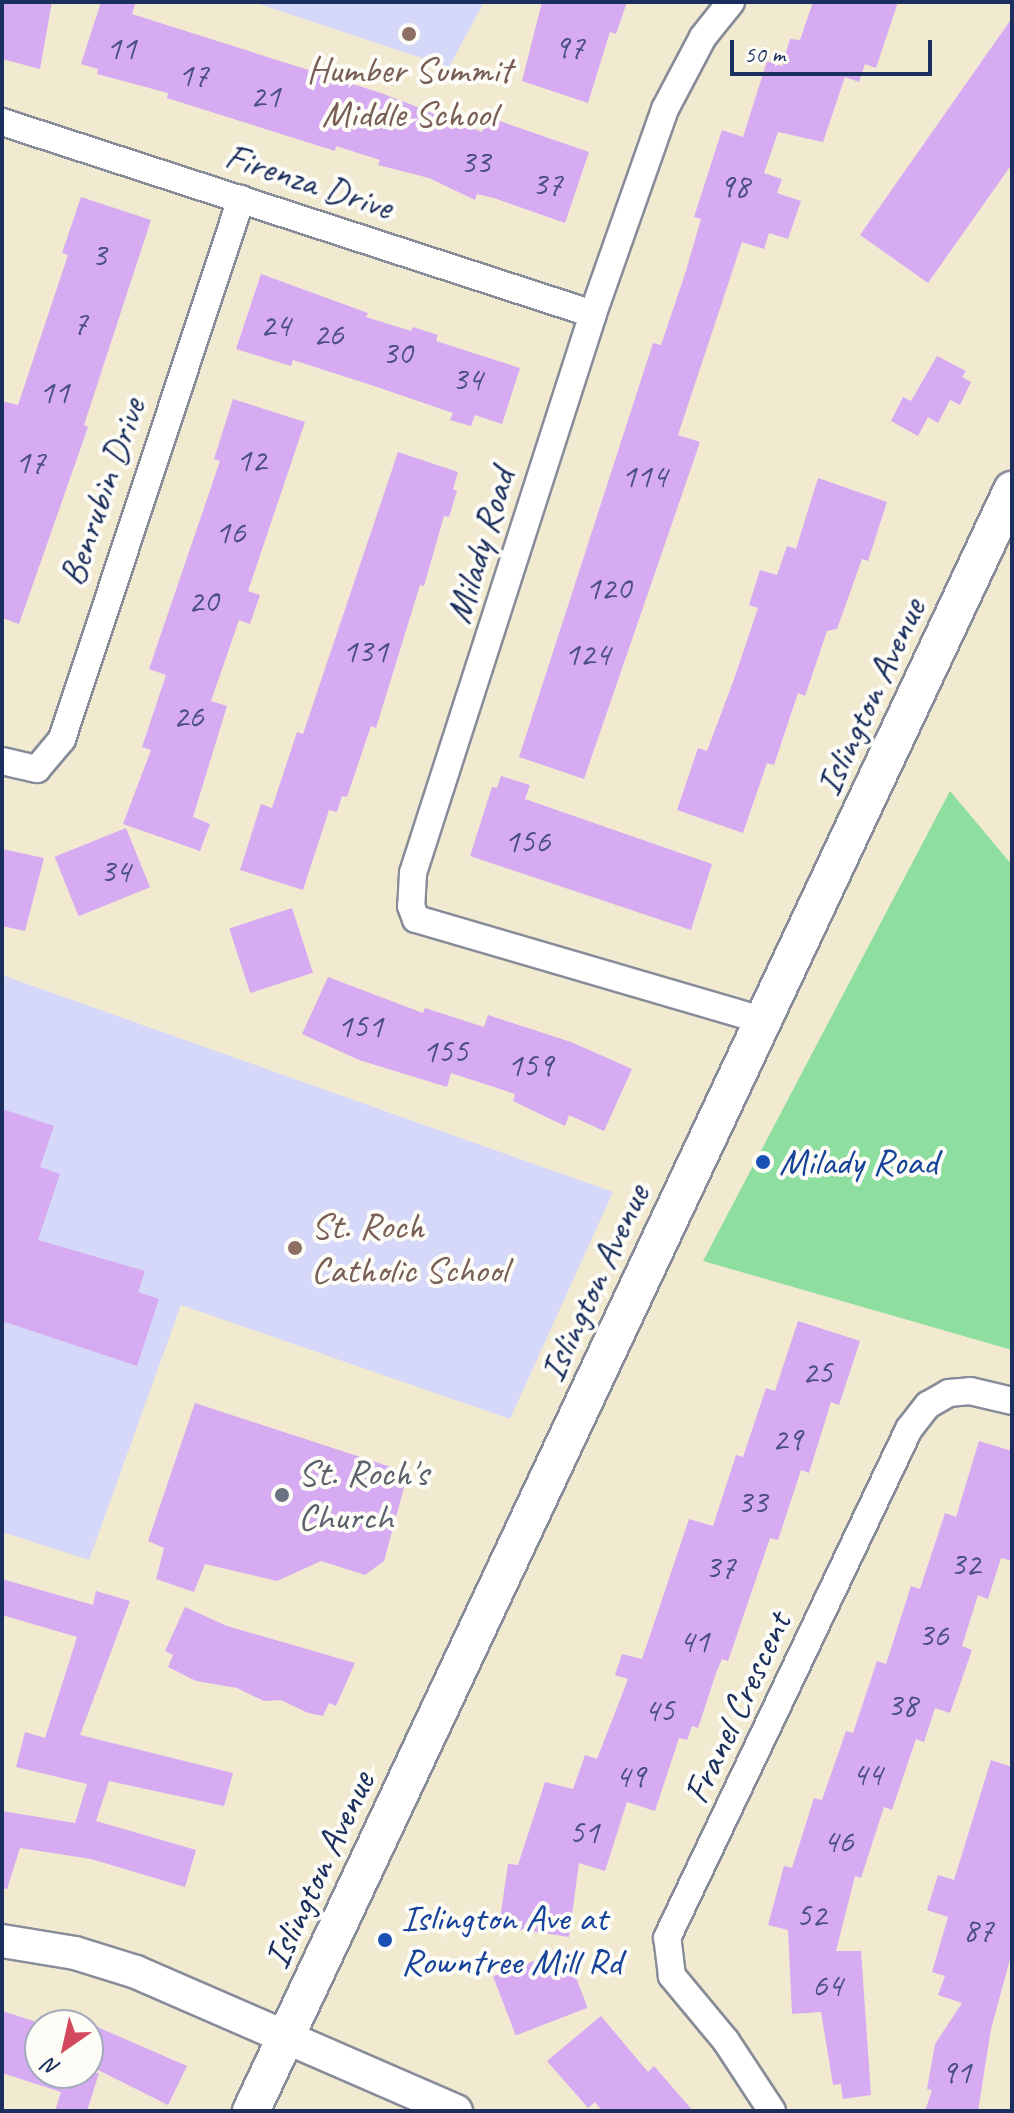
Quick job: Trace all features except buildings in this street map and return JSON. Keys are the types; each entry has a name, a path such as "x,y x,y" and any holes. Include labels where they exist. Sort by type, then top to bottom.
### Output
{"main road":[{"name":"Islington Avenue","path":"251,2111 1012,490"}],"street":[{"name":"Milady Road","path":"731,2 703,37 665,109 593,314 413,873 411,906 416,919 764,1021"},
{"name":"Firenza Drive","path":"2,122 593,314"},
{"name":"Benrubin Drive","path":"2,761 37,769 62,739 241,199"},
{"name":"Franel Crescent","path":"772,2111 726,2041 672,1976 667,1938 909,1429 928,1405 949,1393 970,1391 1012,1401"},
{"path":"2,1941 75,1953 136,1972 456,2111"}],"shaded area":[{"name":"Humber Summit Middle School","path":"253,2 484,2 449,67"},
{"name":"St. Roch Catholic School","path":"2,975 613,1192 510,1419 181,1305 89,1560 2,1532"}],"green space":[{"path":"950,791 1012,865 1012,1350 703,1261"}],"place":[{"name":"Humber Summit Middle School","path":"409,34"},
{"name":"Milady Road","path":"763,1162"},
{"name":"St. Roch Catholic School","path":"295,1248"},
{"name":"St. Roch's Church","path":"282,1495"},
{"name":"Islington Ave at Rowntree Mill Rd","path":"385,1940"}]}
